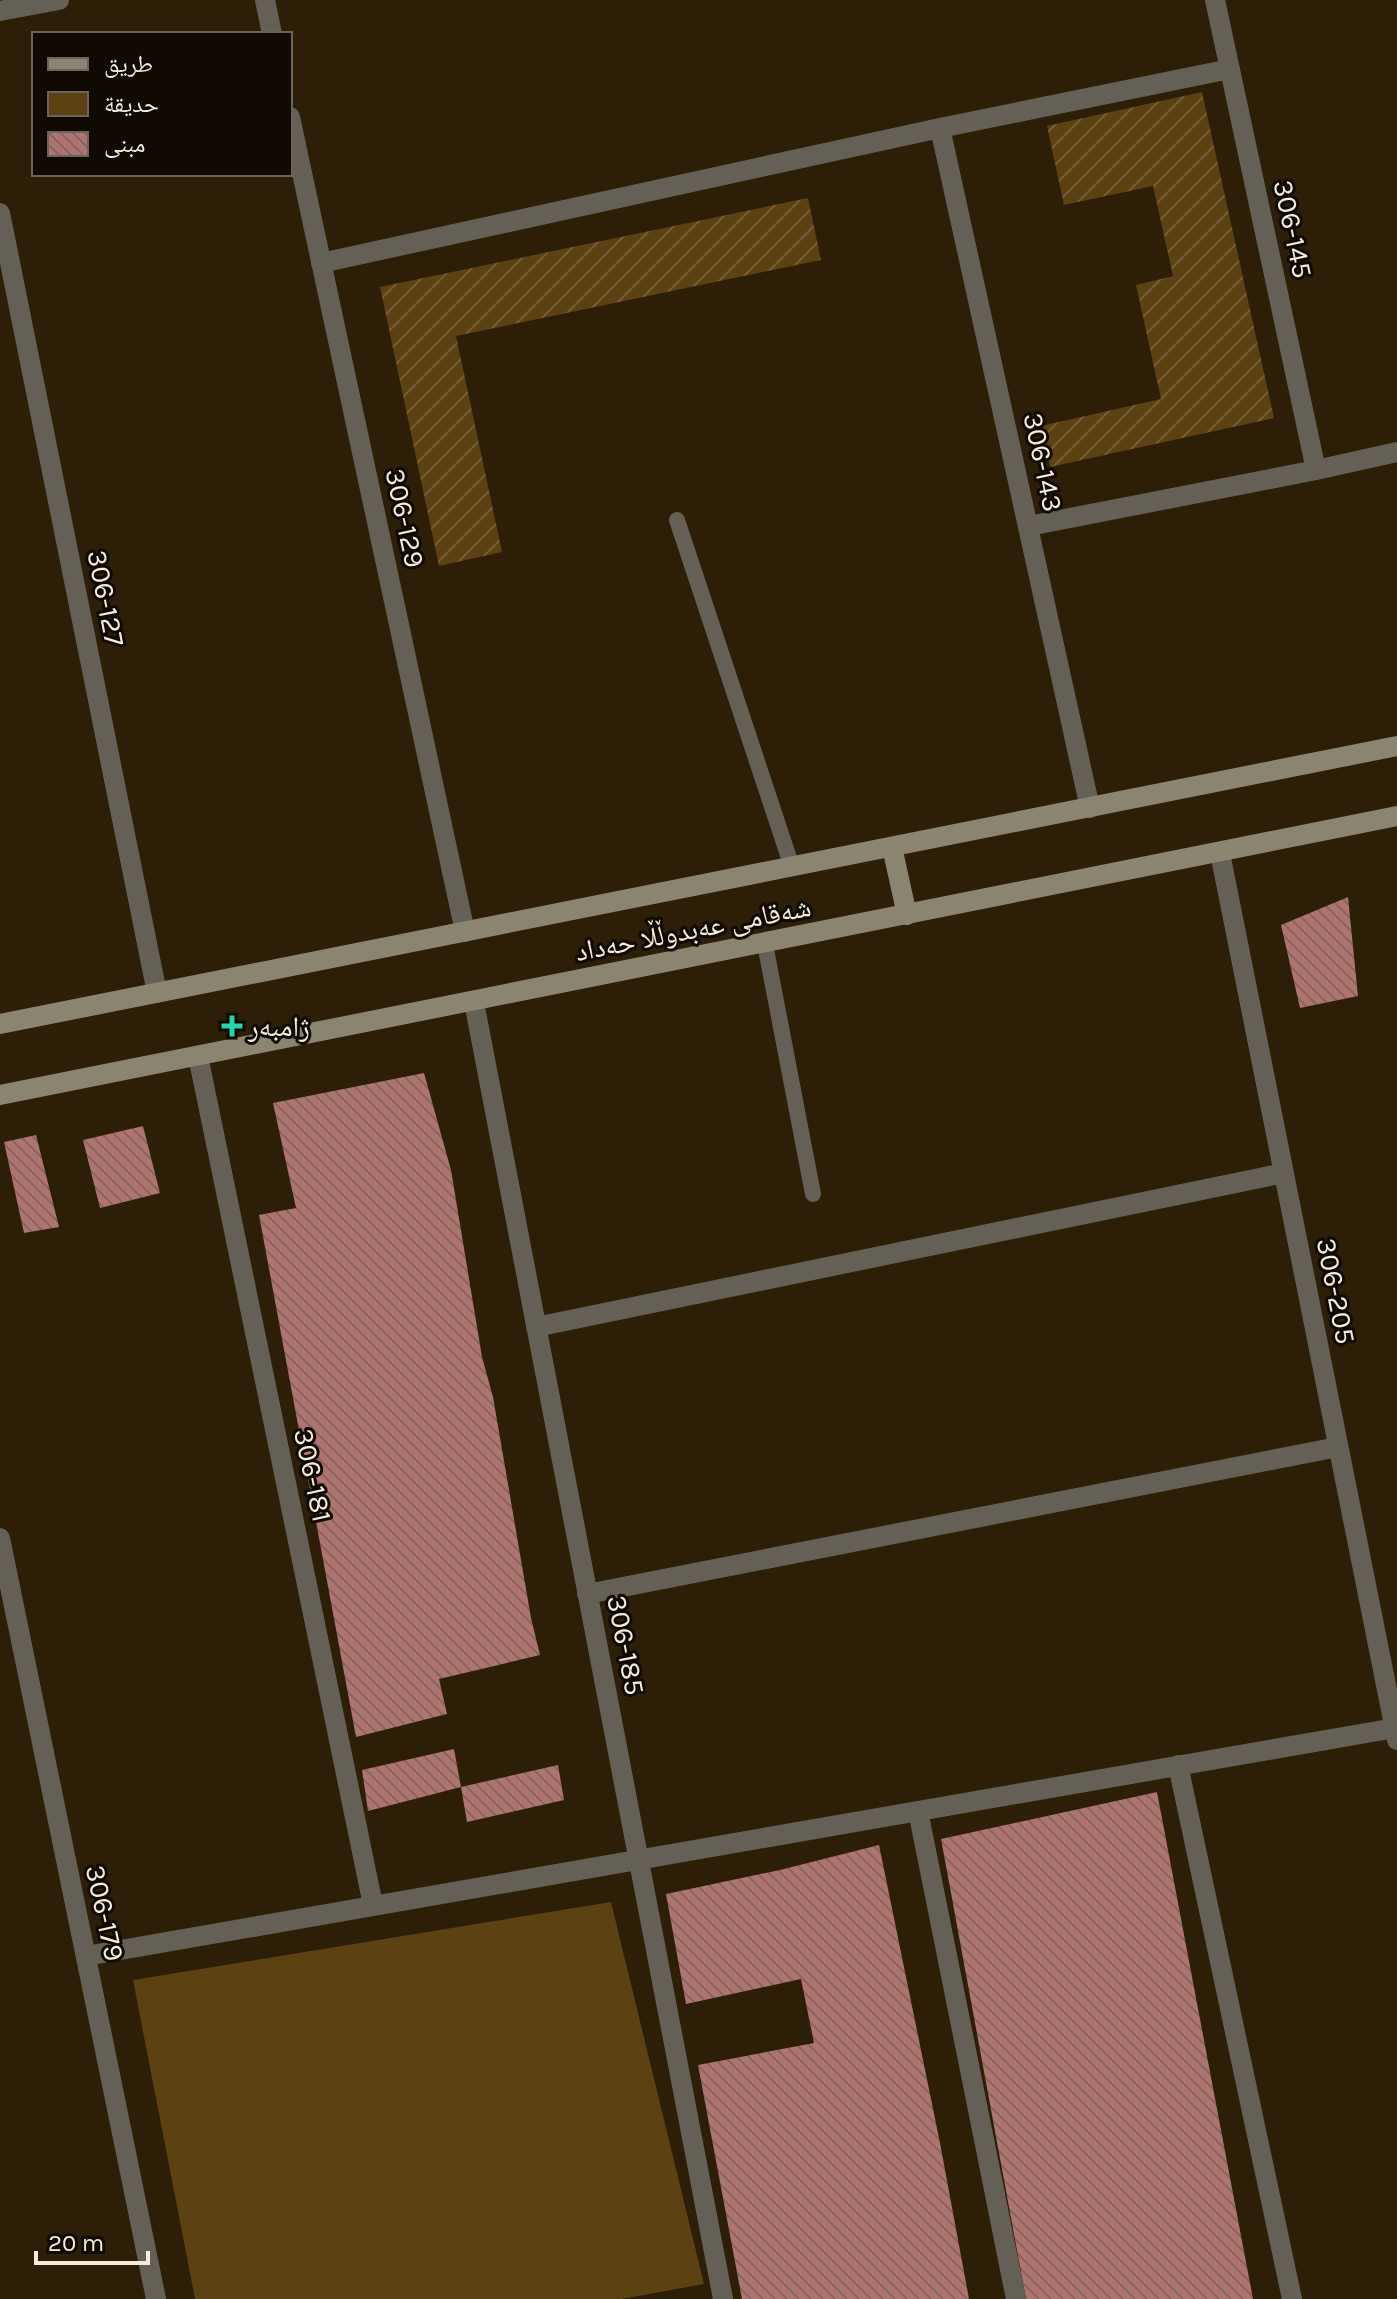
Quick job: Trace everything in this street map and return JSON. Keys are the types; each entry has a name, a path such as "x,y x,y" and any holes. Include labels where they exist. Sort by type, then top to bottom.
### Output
{"street":[{"path":"0,11 59,0"},
{"path":"265,0 272,32"},
{"name":"306-145","path":"1215,0 1316,470"},
{"path":"321,263 940,128 1230,69"},
{"name":"306-129","path":"292,126 465,932"},
{"name":"306-143","path":"940,128 1090,808"},
{"name":"306-127","path":"0,213 10,309 157,993"},
{"path":"1029,526 1397,452"},
{"name":"شەقامی عەبدوڵڵا حەداد","path":"0,1024 1397,746"},
{"name":"شەقامی عەبدوڵڵا حەداد","path":"0,1095 1397,816"},
{"path":"892,847 907,915"},
{"name":"306-205","path":"1220,853 1338,1447 1387,1636 1396,1734"},
{"name":"306-185","path":"474,1002 723,2299"},
{"name":"306-181","path":"198,1056 373,1905"},
{"path":"536,1327 1284,1173"},
{"path":"587,1594 1338,1447"},
{"name":"306-179","path":"0,1538 156,2299"},
{"path":"86,1956 1178,1765 1396,1734"},
{"path":"1178,1765 1292,2299"},
{"path":"918,1811 1016,2299"}],"lane":[{"path":"677,520 792,867"},
{"path":"765,944 813,1194"}],"green space":[{"path":"1202,92 1274,418 1050,467 1041,426 1161,399 1136,285 1173,276 1153,186 1064,205 1047,126"},
{"path":"808,198 821,260 456,336 502,552 439,566 380,287"},
{"path":"611,1902 704,2284 622,2299 195,2299 133,1980"}],"building":[{"path":"1348,897 1358,996 1300,1008 1281,925"},
{"path":"424,1073 451,1170 482,1357 493,1397 540,1655 439,1679 447,1714 356,1737 259,1215 296,1208 273,1103"},
{"path":"143,1126 160,1193 100,1208 83,1140"},
{"path":"36,1135 59,1227 24,1233 4,1142"},
{"path":"454,1749 461,1787 368,1811 362,1770"},
{"path":"558,1765 564,1800 467,1822 461,1787"},
{"path":"1157,1792 1253,2299 1026,2299 941,1839"},
{"path":"879,1845 969,2299 742,2299 698,2065 814,2043 801,1979 686,2004 666,1894"}],"place":[{"name":"ژامبەر","path":"232,1026"}]}
